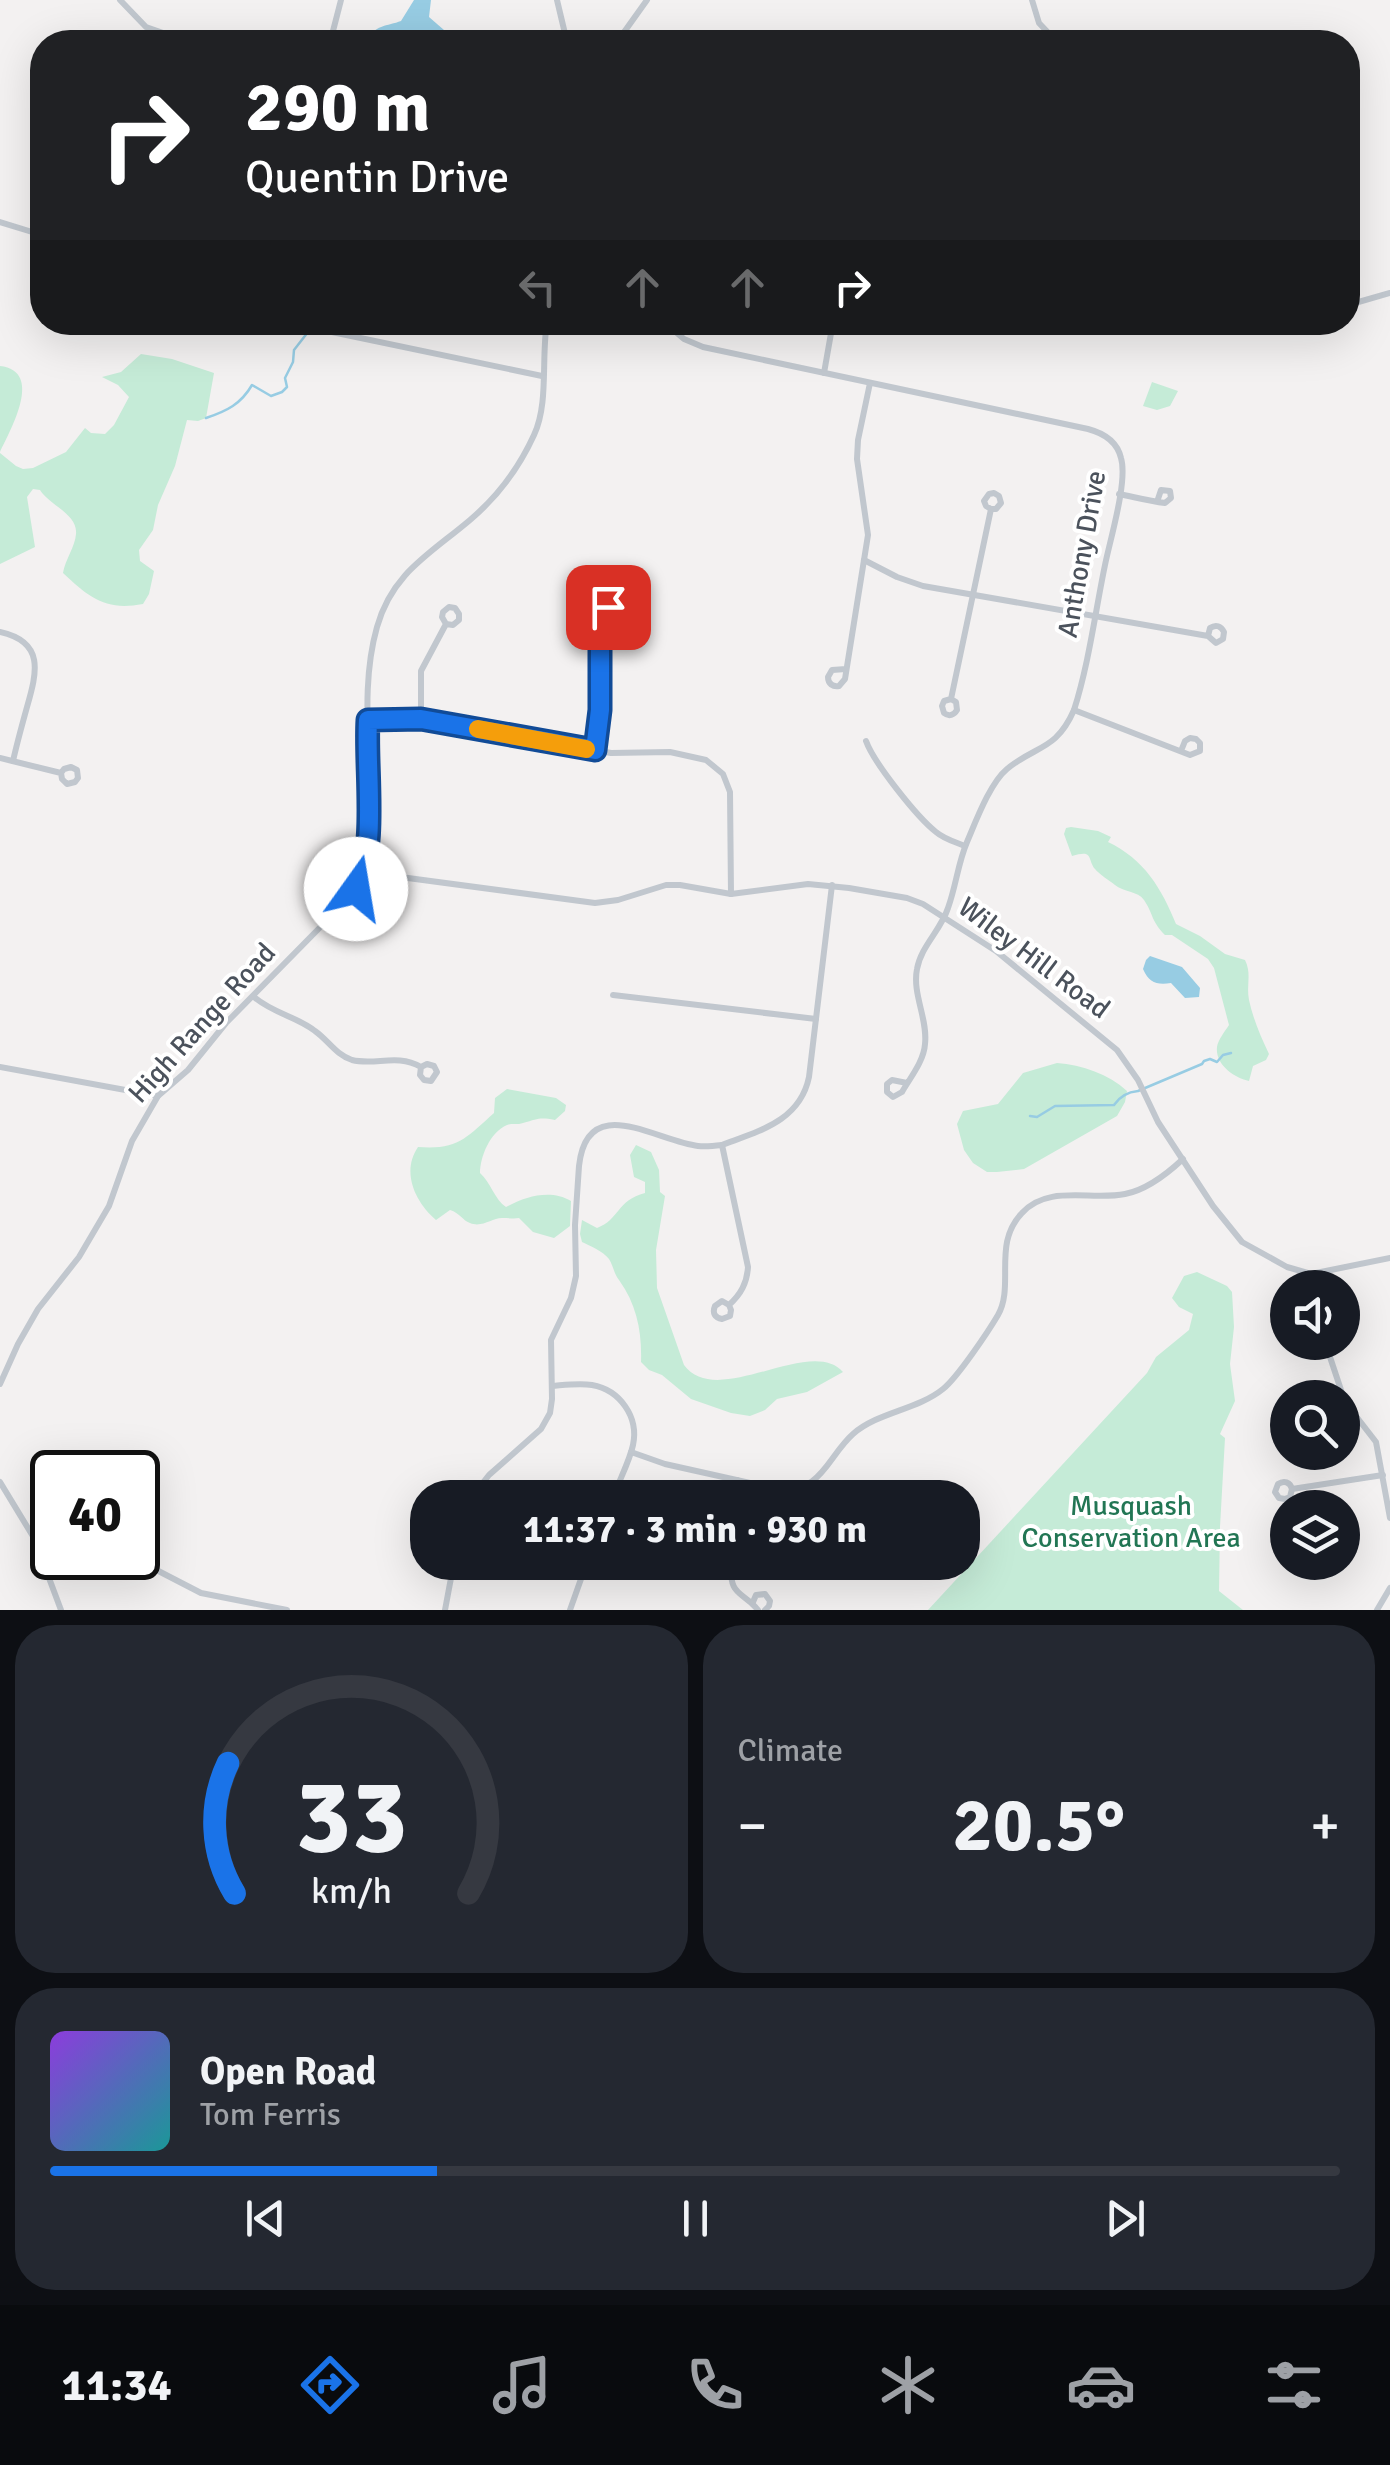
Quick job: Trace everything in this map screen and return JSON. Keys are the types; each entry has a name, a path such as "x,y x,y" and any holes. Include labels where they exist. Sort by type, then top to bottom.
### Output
{"street":[{"path":"120,0 146,27 155,30"},
{"path":"333,30 342,0"},
{"path":"558,0 565,30"},
{"path":"626,30 647,0"},
{"path":"1032,0 1039,22 1046,30"},
{"path":"0,222 30,231"},
{"path":"1360,302 1390,293"},
{"path":"346,335 542,376"},
{"path":"364,872 369,666 376,630 386,604 414,564 469,521 507,482 538,426 546,335"},
{"name":"Anthony Drive","path":"679,335 703,348 1097,431 1112,442 1122,457 1119,494 1074,710 1051,743 1000,776 965,846 944,917 918,962 916,980 926,1044 907,1083"},
{"path":"824,373 831,335"},
{"path":"846,670 868,526 857,450 870,383"},
{"path":"1119,494 1157,502"},
{"path":"951,699 991,509"},
{"path":"864,560 914,584 1208,636"},
{"path":"595,750 600,710 600,620"},
{"path":"421,719 422,671 446,624"},
{"path":"0,632 26,644 36,665 12,761"},
{"path":"1074,710 1180,751"},
{"path":"368,720 421,719 620,754 675,752 706,760 726,778 730,792 731,894"},
{"path":"866,742 872,758 929,825 942,837 965,846"},
{"path":"0,758 61,774"},
{"name":"Wiley Hill Road","path":"364,872 594,903 666,885 731,894 799,884 832,885 923,904 996,951 1117,1050 1129,1064 1153,1114 1213,1206 1242,1242 1297,1270"},
{"name":"High Range Road","path":"0,1384 38,1309 78,1257 109,1206 132,1141 158,1096 178,1080 226,1024 351,896 364,872"},
{"path":"485,1480 544,1425 551,1408 552,1335 576,1276 580,1152 601,1128 618,1124 694,1146 722,1145 783,1119 797,1107 807,1086 832,885"},
{"path":"613,994 816,1019"},
{"path":"254,997 271,1010 314,1030 346,1058 405,1060 421,1068"},
{"path":"0,1067 158,1096"},
{"path":"722,1145 748,1267 744,1286 730,1304"},
{"path":"812,1480 858,1430 945,1388 1001,1308 1008,1235 1014,1222 1030,1206 1056,1196 1130,1193 1183,1159"},
{"path":"1331,1270 1390,1258"},
{"path":"1330,1360 1345,1402 1376,1442 1390,1518"},
{"path":"552,1386 592,1385 605,1389 623,1403 634,1432 620,1480"},
{"path":"631,1452 656,1462 737,1480"},
{"path":"1292,1489 1383,1475"},
{"path":"0,1482 30,1531"},
{"path":"160,1572 200,1593 286,1610"},
{"path":"50,1580 61,1610"},
{"path":"445,1610 451,1580"},
{"path":"570,1610 581,1580"},
{"path":"732,1580 742,1598 759,1607"},
{"path":"1378,1610 1390,1588"}],"green space":[{"path":"141,354 214,373 206,418 187,420 153,530 139,550 140,561 154,571 149,594 143,604 118,606 99,600 63,573 75,539 75,527 68,515 40,490 33,489 27,497 35,547 0,564 0,453 16,466 33,468 66,452 85,428 91,433 105,434 129,397 118,385 102,377 121,372"},
{"path":"0,366 13,370 22,389 21,402 0,452"},
{"path":"1152,382 1178,391 1170,406 1157,410 1143,406"},
{"path":"1071,827 1111,837 1108,842 1132,857 1150,876 1176,924 1225,954 1245,960 1251,1007 1269,1054 1253,1066 1249,1081 1232,1074 1217,1054 1229,1025 1208,959 1172,935 1165,935 1141,897 1102,875 1087,854 1072,856 1064,834"},
{"path":"1057,1063 1095,1071 1127,1091 1117,1116 1024,1169 987,1172 973,1163 964,1150 957,1124 963,1111 998,1104 1023,1073"},
{"path":"507,1089 556,1098 566,1105 555,1120 539,1119 501,1128 487,1146 480,1167 480,1173 506,1207 539,1195 571,1201 570,1226 554,1238 533,1232 519,1218 474,1224 450,1210 436,1220 422,1205 413,1186 411,1166 418,1147 443,1146 468,1136 494,1113 495,1098"},
{"path":"636,1145 651,1152 659,1170 660,1192 665,1196 656,1250 657,1288 684,1365 699,1377 718,1380 809,1362 828,1363 843,1372 807,1392 777,1399 750,1416 691,1399 641,1362 639,1329 630,1299 609,1259 582,1242 580,1234 582,1220 597,1228 629,1200 645,1193 645,1182 634,1177 630,1155"},
{"name":"Musquash Conservation Area","path":"1197,1272 1232,1292 1230,1364 1235,1401 1220,1434 1225,1438 1219,1591 1243,1610 928,1610 956,1580 980,1580 980,1554 1147,1373 1156,1357 1189,1330 1193,1314 1172,1298 1184,1276"}],"water":[{"path":"414,0 431,0 429,17 444,30 376,30 401,21"},
{"path":"1150,956 1182,967 1200,988 1199,997 1185,998 1171,983 1151,980 1143,969"}],"waterway":[{"path":"206,418 233,406 252,385 271,396 282,392 287,387 285,378 294,350 306,335"},
{"path":"1030,1116 1037,1117 1055,1106 1114,1105 1127,1093 1204,1061 1217,1062 1231,1053"}],"slow traffic":[{"path":"478,729 586,749"}],"route":[{"path":"356,889 364,872 368,824 368,720 421,719 595,750 600,710 600,620 608,616 608,607"}]}
